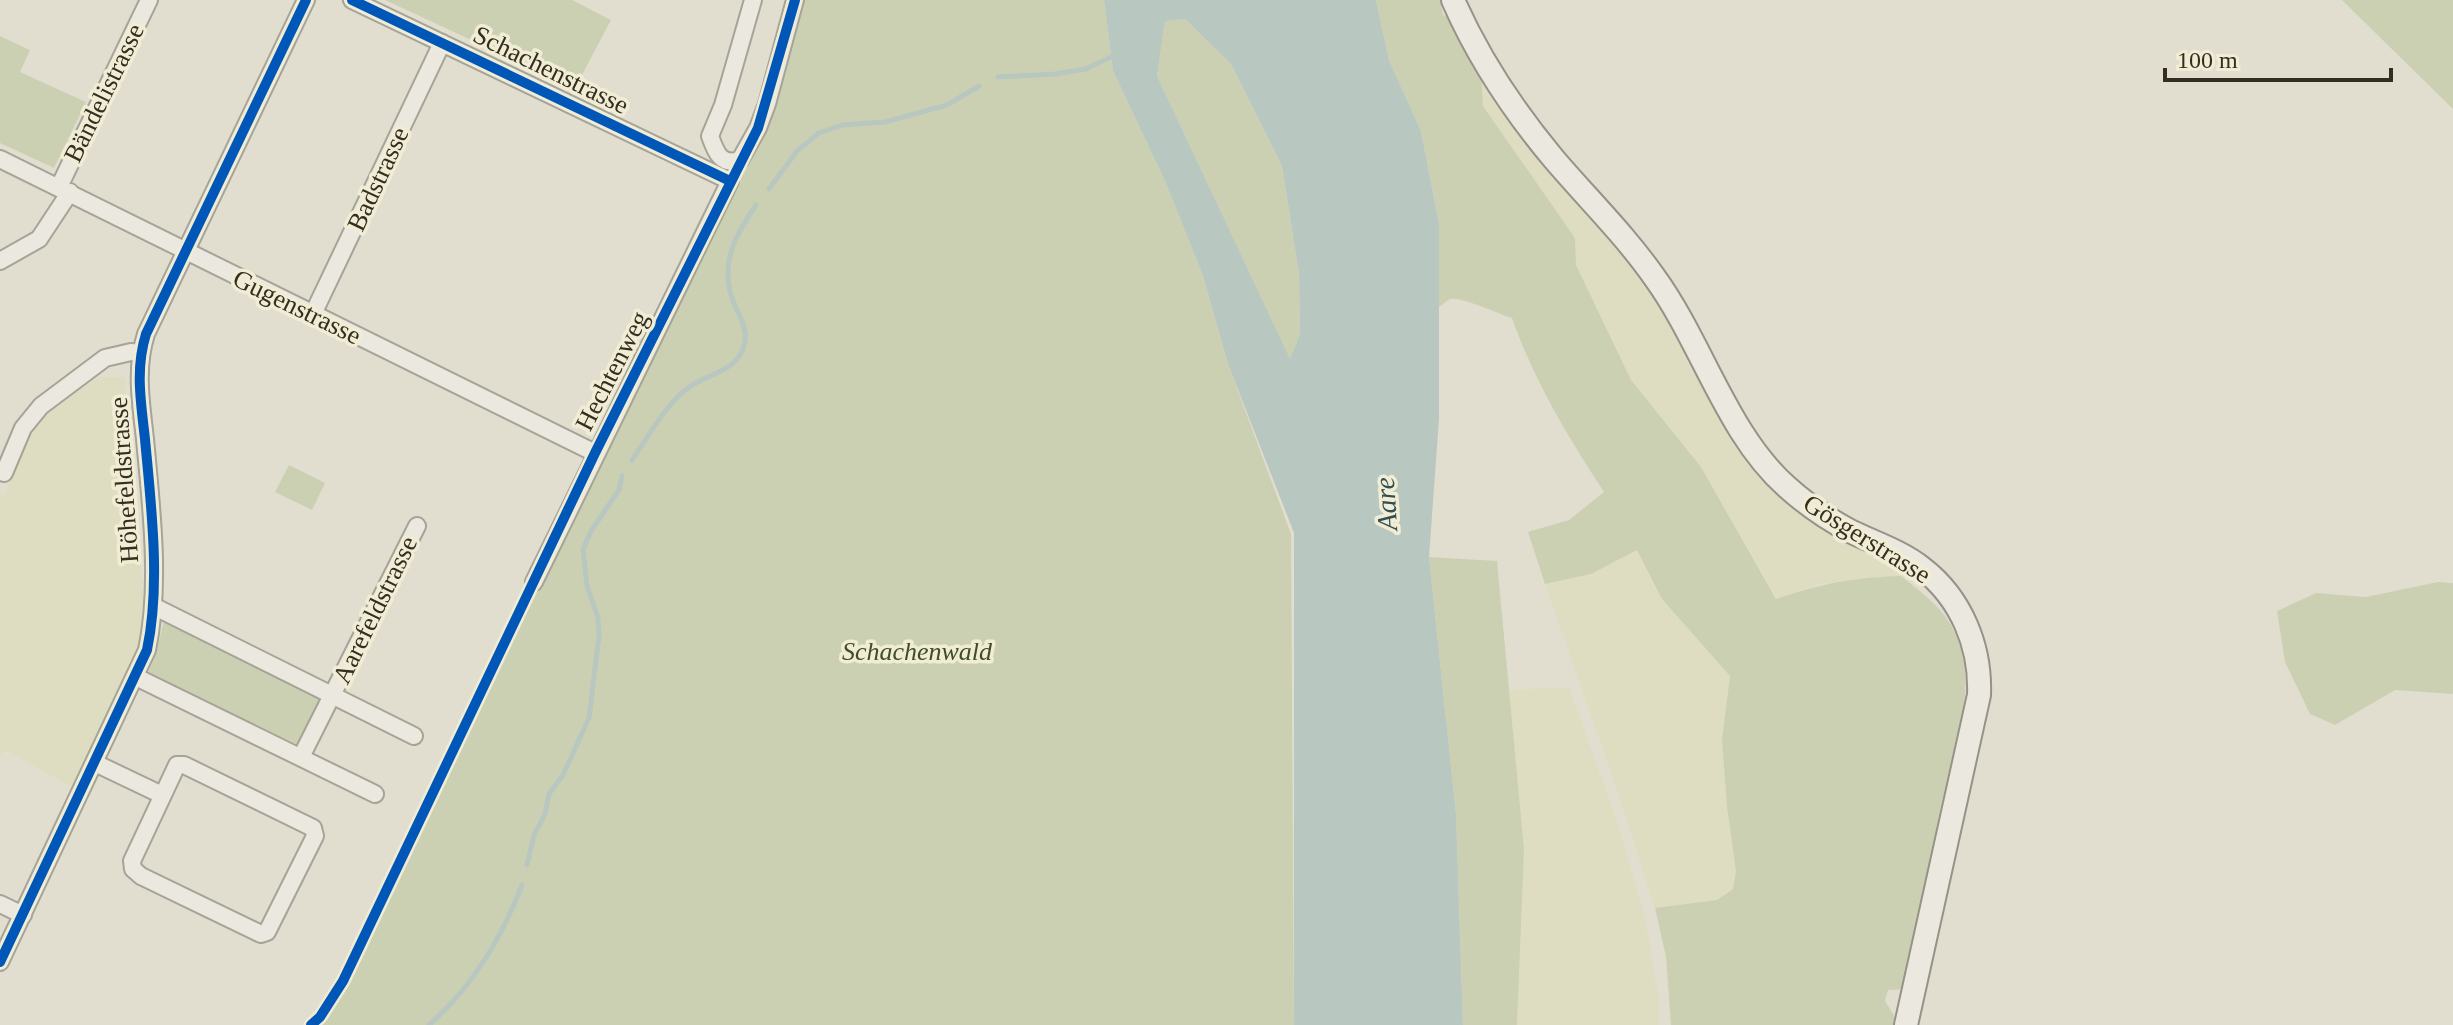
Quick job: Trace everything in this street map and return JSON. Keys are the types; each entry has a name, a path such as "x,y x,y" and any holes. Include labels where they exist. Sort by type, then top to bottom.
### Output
{"main road":[{"name":"Gösgerstrasse","path":"1453,0 1486,65 1523,120 1655,277 1737,422 1769,469 1812,508 1921,567 1945,591 1963,616 1977,663 1979,695 1906,1025"}],"street":[{"name":"Bändelistrasse","path":"0,261 39,239 149,0"},
{"name":"Höhefeldstrasse","path":"0,962 147,650 153,606 151,536 139,383 140,353 146,334 306,0"},
{"name":"Schachenstrasse","path":"352,0 730,181"},
{"path":"753,0 723,105 710,136 716,151 723,160 731,163 740,160 758,128 795,0"},
{"name":"Badstrasse","path":"313,314 442,43"},
{"name":"Gugenstrasse","path":"0,159 595,453"},
{"name":"Hechtenweg","path":"534,582 730,181"},
{"path":"4,473 23,428 41,406 105,358 140,353"},
{"name":"Aarefeldstrasse","path":"301,757 417,526"},
{"name":"Aarefeldstrasse","path":"153,606 414,736"},
{"path":"136,677 375,794"},
{"path":"95,763 162,795"},
{"path":"177,765 184,765 313,828 315,836 267,932 261,934 141,876 133,869 132,861 162,795 177,765"},
{"path":"0,904 23,915"}],"shaded area":[{"path":"1481,68 1664,301 1738,445 1782,500 1901,576 1818,584 1777,599 1701,467 1631,380 1576,265 1575,238 1483,106"},
{"path":"99,377 125,377 144,601 142,645 74,788 4,750 0,757 0,492 5,494 25,442 46,411"},
{"path":"1637,550 1662,599 1730,676 1722,740 1736,871 1733,889 1717,900 1655,908 1545,584 1591,574"},
{"path":"1569,687 1617,821 1645,917 1659,1001 1658,1025 1517,1025 1524,850 1509,690"}],"green space":[{"path":"385,0 572,0 611,20 575,88"},
{"name":"Schachenwald","path":"795,0 1104,0 1113,71 1165,181 1203,276 1228,364 1291,534 1294,1025 311,1025 320,1017 343,981 740,160"},
{"path":"1376,0 1440,0 1443,15 1449,17 1481,68 1483,106 1575,238 1576,265 1631,380 1701,467 1776,599 1837,582 1901,576 1938,608 1955,633 1963,656 1964,704 1937,825 1934,868 1908,989 1888,990 1885,1001 1900,1025 1671,1025 1666,957 1655,908 1717,900 1733,889 1736,871 1722,740 1730,676 1662,599 1637,550 1591,574 1545,584 1528,532 1569,520 1604,492 1553,408 1512,318 1455,299 1439,307 1439,224 1421,131 1389,60"},
{"path":"2342,0 2453,0 2453,109"},
{"path":"1185,19 1231,64 1282,166 1299,274 1300,334 1290,360 1157,76 1165,20"},
{"path":"0,36 30,50 20,72 86,102 54,168 0,143"},
{"path":"289,465 325,483 312,510 275,492"},
{"path":"1429,557 1497,561 1524,850 1517,1025 1463,1025 1456,814"},
{"path":"2438,582 2453,583 2453,694 2395,690 2335,725 2310,714 2285,662 2277,611 2316,593 2366,597"},
{"path":"165,617 326,697 301,746 146,677"}],"water":[{"name":"Aare","path":"1104,0 1376,0 1389,60 1421,131 1439,224 1439,419 1429,557 1456,814 1463,1025 1294,1025 1294,533 1228,364 1203,276 1165,181 1113,71","holes":["1185,19 1231,64 1282,166 1299,274 1300,334 1290,359 1157,76 1165,21"]}],"waterway":[{"path":"998,77 1086,69 1117,54"},
{"path":"769,189 797,151 819,133 842,125 885,122 947,105 979,86"},
{"path":"632,460 676,398 694,384 728,367 743,349 745,334 730,291 728,267 733,245 756,205"},
{"path":"527,865 549,794 563,775 589,718 599,636 598,618 587,586 583,549 591,531 619,490 622,476"},
{"path":"429,1025 459,994 484,961 522,885"}],"cycle path":[{"path":"0,962 147,650 154,572 140,386 146,334 306,0"},
{"path":"352,0 730,181"},
{"path":"311,1025 320,1017 343,981 595,453 758,128 795,0"}]}
